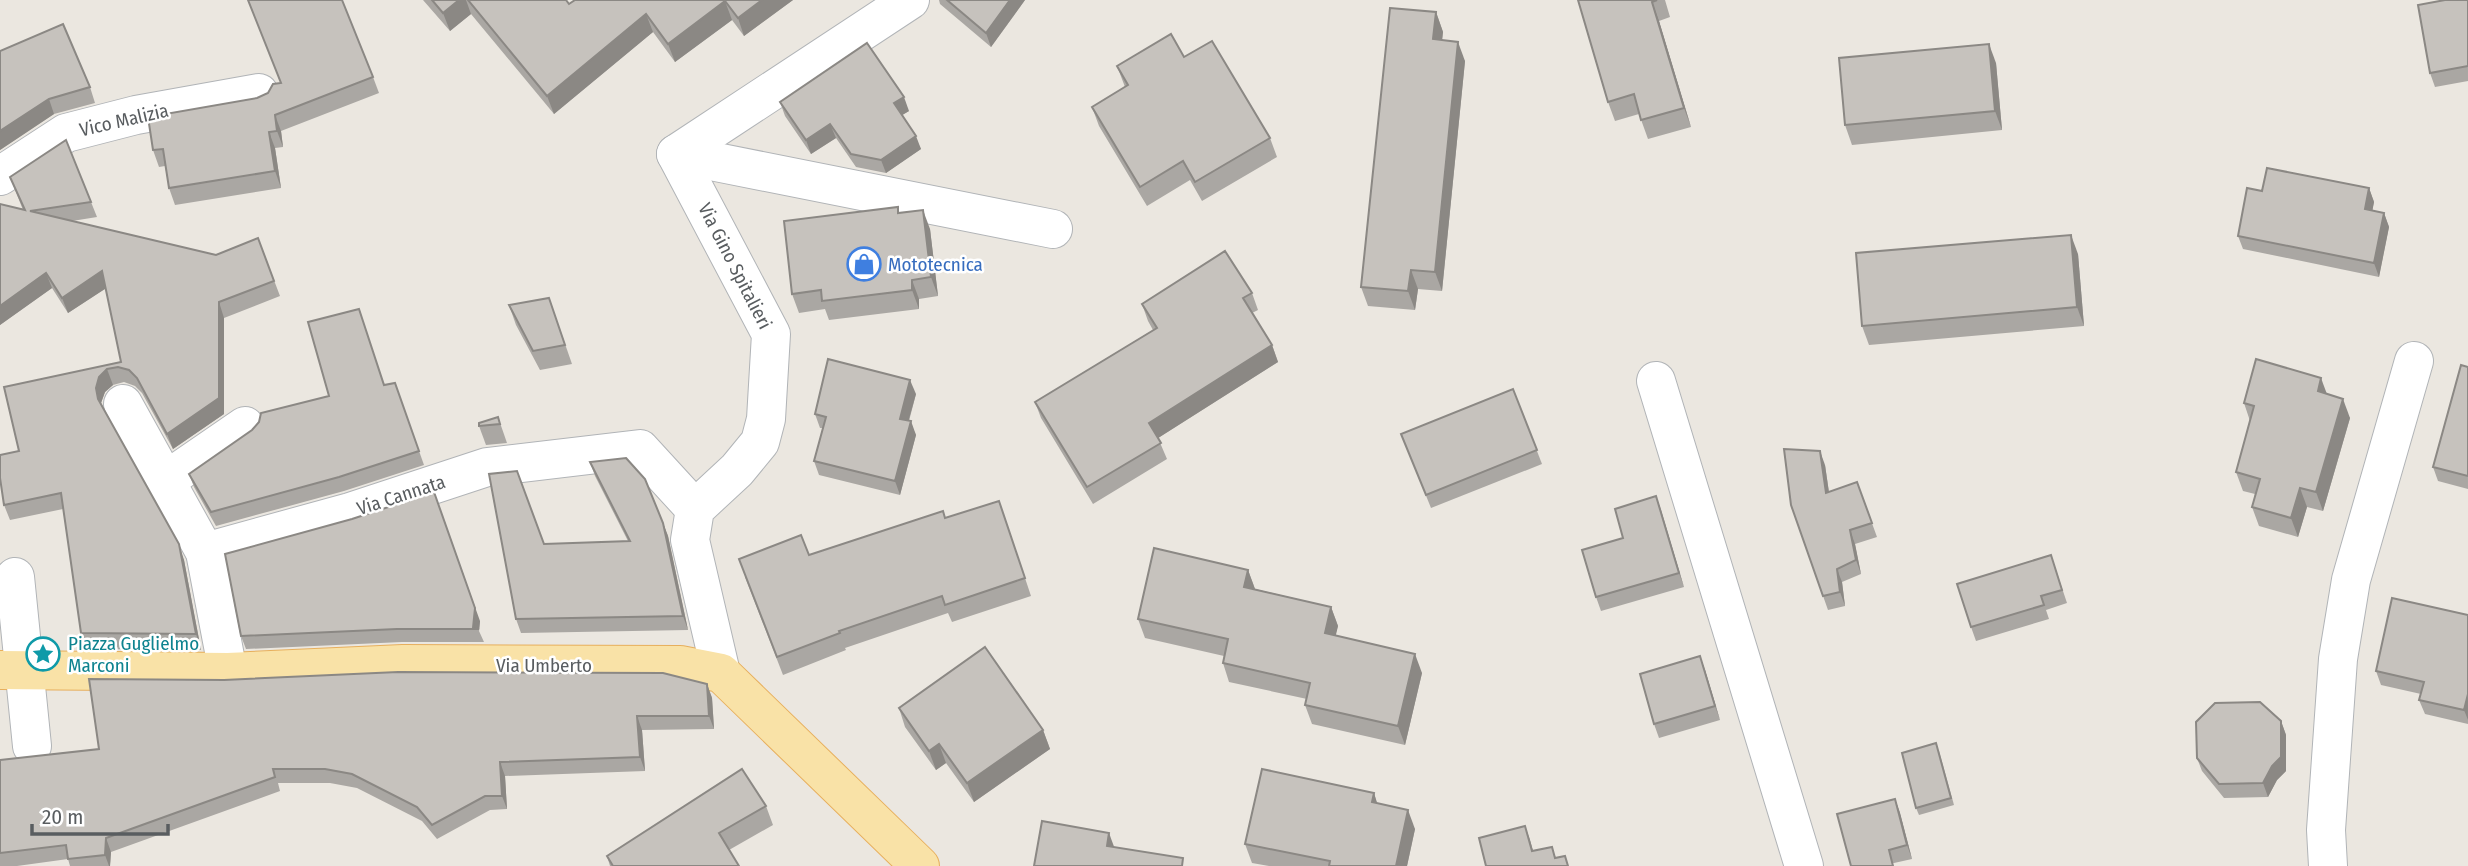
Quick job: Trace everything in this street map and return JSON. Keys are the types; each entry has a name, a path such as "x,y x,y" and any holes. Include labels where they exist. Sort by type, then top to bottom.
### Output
{"main road":[{"name":"Via Umberto","path":"12,670 228,672 403,664 680,665 721,673"},
{"path":"721,673 920,866"}],"street":[{"path":"677,154 910,0"},
{"name":"Vico Malizia","path":"0,176 66,134 136,115 259,93"},
{"path":"677,154 1053,229"},
{"name":"Via Gino Spitalieri","path":"677,154 771,334 766,419 760,442 737,470 695,509"},
{"path":"2328,866 2326,830 2338,659 2351,580 2414,361"},
{"path":"1656,382 1804,866"},
{"path":"123,404 205,552 228,672"},
{"path":"165,481 245,426"},
{"name":"Via Cannata","path":"205,552 350,512 487,467 639,449 695,509"},
{"path":"695,509 690,540 721,673"},
{"path":"15,577 12,670 32,746"}],"building":[{"path":"248,0 342,0 373,77 275,115 277,131 269,132 275,171 169,188 163,149 153,150 148,117 257,98 268,93 273,84 281,83"},
{"path":"432,0 459,0 443,13"},
{"path":"468,0 566,0 569,4 575,0 762,0 738,18 725,1 668,44 646,14 547,96"},
{"path":"947,0 1010,0 986,33"},
{"path":"1578,0 1657,0 1652,2 1684,108 1641,120 1634,94 1608,102"},
{"path":"2445,0 2468,0 2468,66 2430,73 2418,5"},
{"path":"1390,8 1436,12 1433,39 1458,42 1435,272 1411,270 1408,291 1361,287"},
{"path":"63,24 90,87 49,99 0,131 0,51"},
{"path":"1171,34 1184,57 1212,41 1270,138 1195,182 1183,161 1140,187 1092,107 1128,85 1117,66"},
{"path":"867,43 904,97 894,103 916,136 881,160 851,154 830,124 806,140 780,102"},
{"path":"1989,44 1995,111 1845,125 1839,58"},
{"path":"66,140 91,202 30,211 216,255 258,238 274,281 219,302 219,398 167,434 137,378 129,370 118,367 107,369 99,377 96,388 98,399 179,544 196,634 81,633 61,493 4,505 0,455 19,451 4,387 121,362 102,271 62,298 46,273 0,306 0,204 25,210 10,177"},
{"path":"2267,168 2369,188 2365,209 2384,213 2374,263 2238,236 2247,188 2262,191"},
{"name":"Mototecnica","path":"898,207 898,213 923,210 931,277 912,280 912,290 822,301 821,290 792,294 784,221"},
{"path":"2071,235 2077,307 1862,326 1856,253"},
{"path":"1225,251 1252,293 1243,298 1272,345 1149,423 1161,443 1087,487 1035,402 1157,328 1142,304"},
{"path":"549,298 565,345 533,351 509,305"},
{"path":"359,309 384,385 395,383 419,451 339,477 211,512 189,474 252,430 259,422 261,413 329,396 308,322"},
{"path":"828,359 910,380 900,419 911,421 895,481 814,461 826,417 815,414"},
{"path":"2256,359 2321,378 2318,391 2343,399 2316,492 2300,488 2291,518 2252,507 2260,479 2236,472 2254,406 2244,403"},
{"path":"2461,365 2468,367 2468,476 2433,467"},
{"path":"1513,389 1537,450 1426,495 1401,434"},
{"path":"498,417 500,424 479,426 479,423"},
{"path":"1784,449 1820,451 1826,493 1857,482 1872,523 1850,530 1856,560 1837,569 1840,592 1823,596 1791,505"},
{"path":"626,458 645,479 663,523 683,616 516,619 489,474 517,471 544,544 630,541 590,462"},
{"path":"434,492 475,608 473,628 479,629 397,629 241,636 225,554 352,519"},
{"path":"1656,496 1679,573 1596,597 1582,550 1623,538 1615,509"},
{"path":"999,501 1025,578 945,605 942,596 839,631 840,633 777,657 739,559 801,535 809,555 943,511 945,518"},
{"path":"1154,548 1248,570 1244,587 1331,607 1325,633 1415,654 1398,726 1305,705 1310,683 1223,663 1228,639 1138,619"},
{"path":"2051,555 2062,590 2041,596 2044,605 1971,627 1957,584"},
{"path":"2392,598 2468,615 2468,694 2464,710 2419,700 2424,682 2376,671"},
{"path":"985,647 1043,730 967,783 939,744 929,751 899,708"},
{"path":"1700,656 1715,706 1654,724 1640,674"},
{"path":"398,672 663,673 707,684 709,716 637,716 640,757 500,762 502,796 485,796 432,825 417,807 352,774 325,769 273,769 275,777 106,838 105,855 68,859 66,845 0,853 0,760 99,749 89,679 224,680"},
{"path":"2260,702 2281,721 2281,757 2272,766 2263,783 2219,784 2197,758 2196,722 2215,703"},
{"path":"1936,743 1951,798 1916,808 1902,753"},
{"path":"742,769 766,806 719,833 739,866 613,866 607,856"},
{"path":"1262,769 1374,793 1372,802 1408,810 1396,866 1329,866 1330,861 1245,844"},
{"path":"1895,799 1907,845 1889,850 1893,866 1851,866 1837,814"},
{"path":"1042,821 1109,833 1107,846 1183,858 1182,866 1034,866"},
{"path":"1525,826 1532,851 1552,847 1555,858 1565,856 1568,866 1486,866 1479,838"}],"place":[{"name":"Mototecnica","path":"864,264"},
{"name":"Piazza Guglielmo Marconi","path":"43,654"}]}
